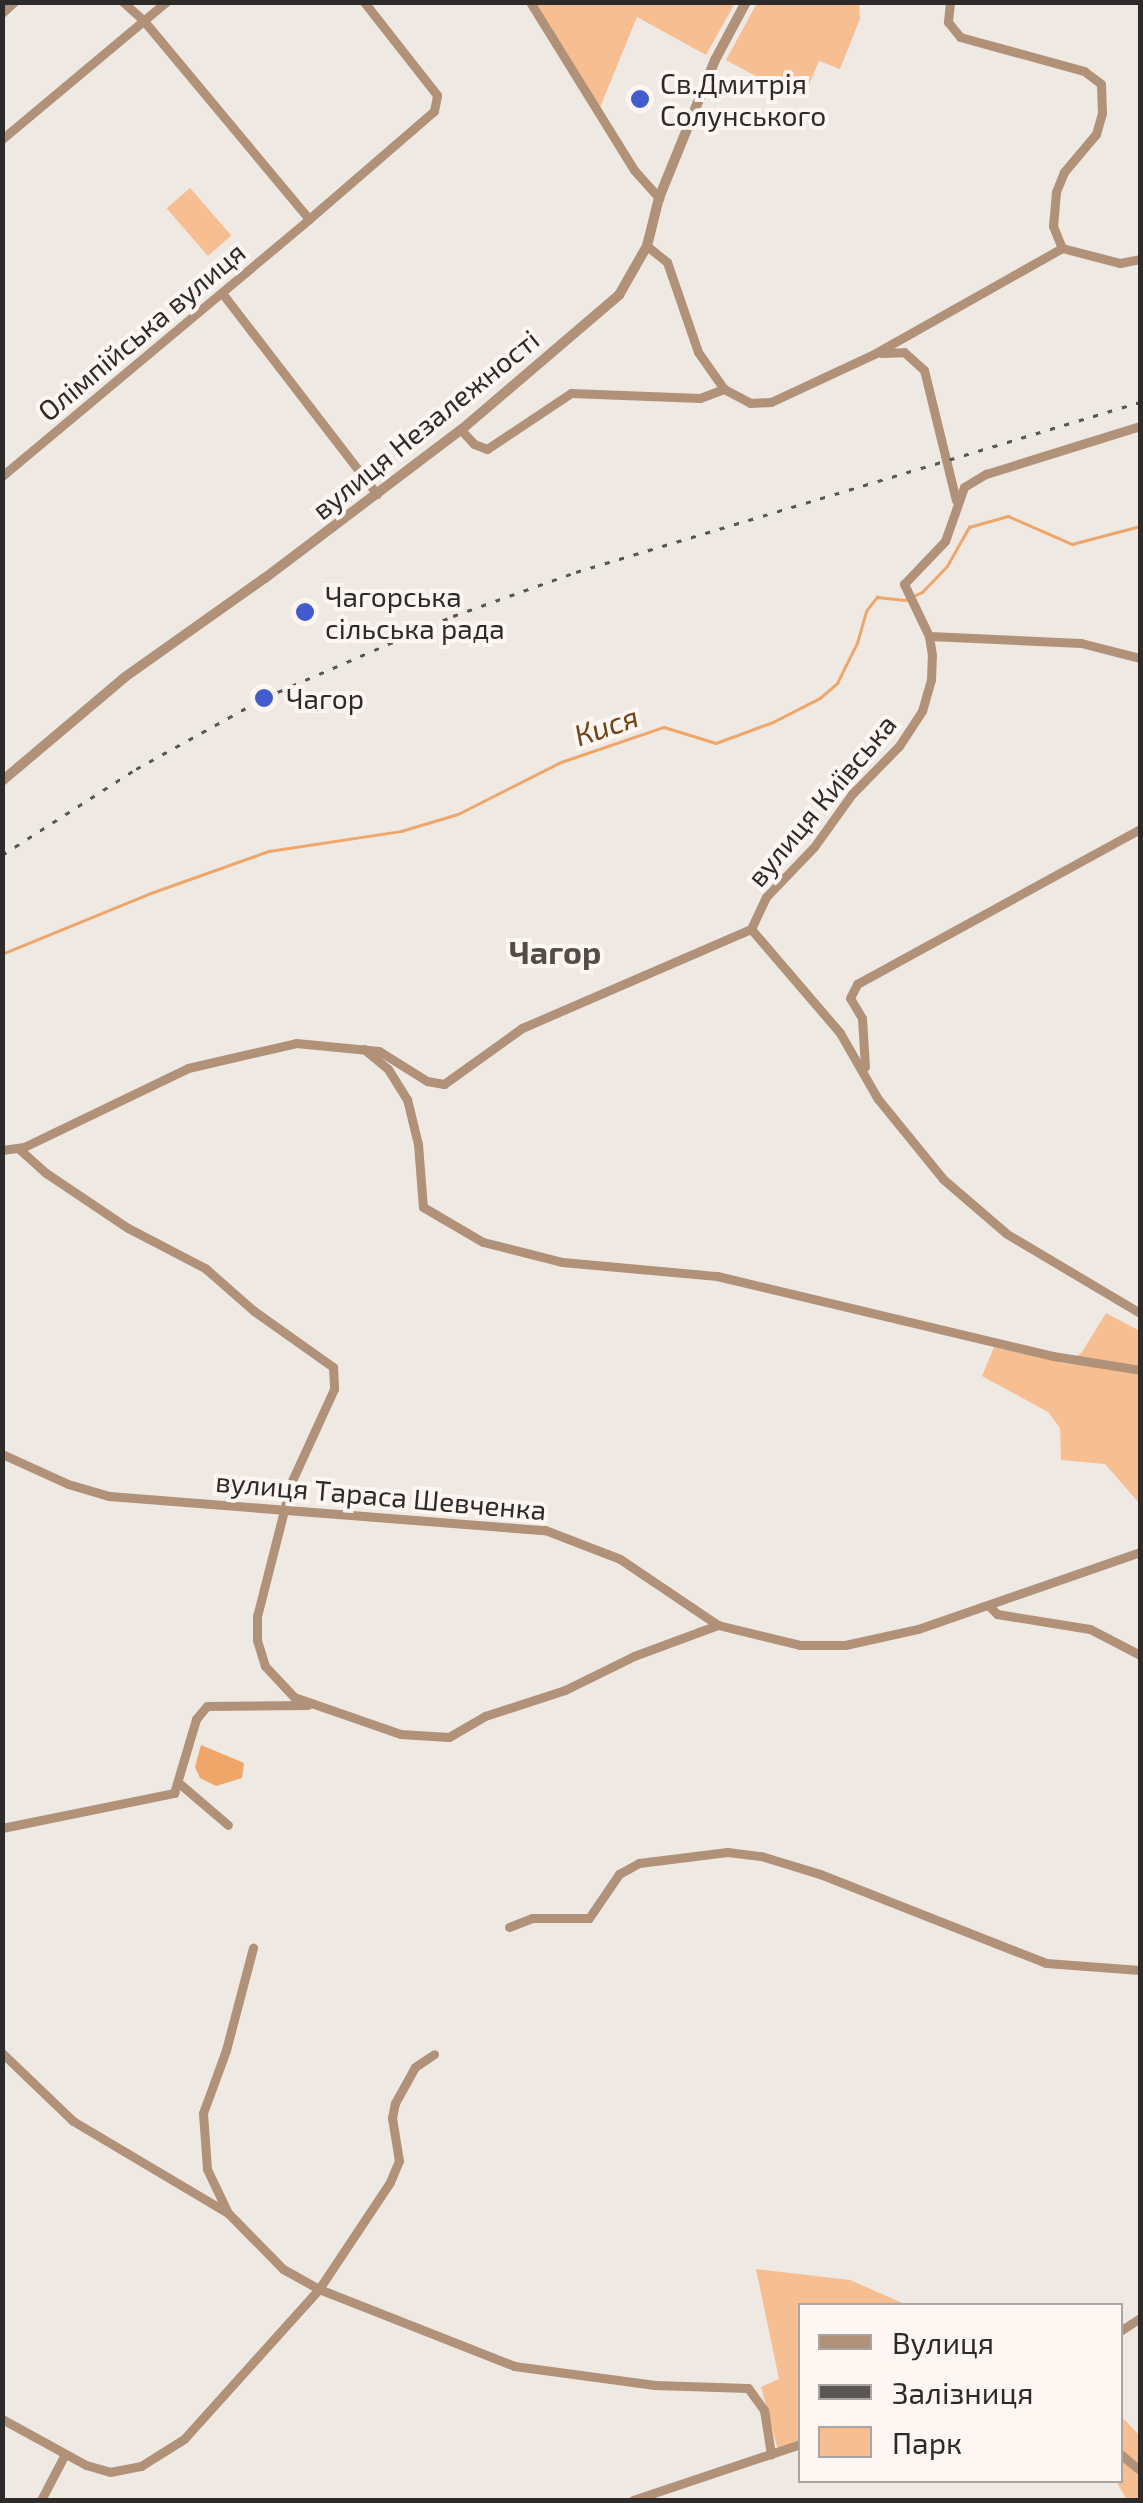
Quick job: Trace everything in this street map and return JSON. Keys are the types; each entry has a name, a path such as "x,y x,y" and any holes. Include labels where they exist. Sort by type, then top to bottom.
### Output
{"street":[{"path":"2,13 14,2"},
{"path":"123,2 144,22 308,219"},
{"path":"2,139 166,2"},
{"name":"Олімпійська вулиця","path":"2,476 434,111 438,95 364,2"},
{"path":"530,2 634,170 659,198"},
{"name":"вулиця Незалежності","path":"2,781 125,677 460,430 619,295 647,246 659,198 716,60 746,2"},
{"path":"950,2 948,22 960,38 1084,71 1101,84 1096,134 1064,172 1056,192 1053,226 1062,248"},
{"path":"647,246 667,262 698,352 724,390 750,403 771,402 874,354 1062,248 1120,263 1140,259"},
{"path":"222,293 377,494"},
{"path":"874,354 904,352 924,370 956,503"},
{"path":"460,430 474,444 488,448 570,393 615,391 700,398 724,390"},
{"path":"956,503 967,484 980,476 1140,426"},
{"name":"вулиця Київська","path":"2,1150 18,1148 174,1073 217,1058 296,1043 363,1048 390,1056 426,1081 444,1084 522,1028 751,929 766,897 814,847 852,794 916,722 931,680 929,636 905,590 908,577 948,537 956,503"},
{"path":"929,636 1081,643 1140,658"},
{"path":"867,1074 862,1018 850,998 855,986 1140,829"},
{"path":"751,929 840,1033 867,1074 878,1100 943,1179 1007,1234 1140,1313"},
{"path":"363,1048 388,1069 407,1099 418,1144 424,1208 483,1242 562,1262 717,1276 1053,1356 1140,1370"},
{"path":"18,1148 54,1179 128,1228 205,1268 254,1310 330,1362 334,1390 295,1473 260,1602 257,1640 278,1684 312,1705 400,1734 449,1737 486,1716 548,1696 634,1656 718,1625"},
{"name":"вулиця Тараса Шевченка","path":"2,1454 68,1484 109,1496 379,1520 506,1524 555,1532 620,1559 718,1625 776,1641 834,1646 918,1629 1140,1552"},
{"path":"988,1605 997,1614 1090,1628 1140,1655"},
{"path":"2,1828 166,1796 180,1784 196,1719 206,1706 312,1705"},
{"path":"180,1784 228,1825"},
{"path":"508,1927 532,1918 593,1916 619,1874 639,1863 727,1852 806,1870 1046,1963 1140,1970"},
{"path":"228,2213 205,2163 203,2113 226,2050 253,1948"},
{"path":"2,2053 72,2122 228,2213 284,2269 319,2289 514,2366 655,2385 748,2388 764,2410 771,2454"},
{"path":"2,2419 65,2454 110,2472 131,2470 163,2454 208,2416 319,2289 397,2170 394,2103 415,2067 434,2054"},
{"path":"633,2500 798,2445"},
{"path":"41,2500 65,2454"}],"green space":[{"path":"527,3 735,3 706,55 637,17 599,110"},
{"path":"757,3 859,3 860,19 840,69 819,61 805,94 776,87 726,60"},
{"path":"190,188 231,236 208,256 167,208"},
{"path":"1106,1313 1140,1331 1140,1504 1105,1464 1061,1460 1060,1428 1048,1412 982,1376 994,1347 1068,1364 1082,1352"},
{"path":"756,2269 850,2280 902,2303 798,2303 798,2443 778,2450 761,2387 779,2379"},
{"path":"1123,2418 1140,2436 1140,2500 1127,2500 1117,2483 1123,2483"}],"shaded area":[{"path":"201,1745 244,1763 242,1778 216,1786 200,1778 195,1767"}],"waterway":[{"name":"Кися","path":"2,954 148,894 269,851 401,831 458,814 561,762 664,727 716,743 773,722 820,698 837,683 857,643 866,611 877,597 905,600 922,592 947,566 969,527 1008,516 1072,544 1140,526"}],"railway":[{"path":"2,855 136,769 264,698 453,616 576,572 1140,402"}],"place":[{"name":"Св.Дмитрія Солунського","path":"640,99"},
{"name":"Чагорська сільська рада","path":"305,612"},
{"name":"Чагор","path":"264,698"}],"district":[{"name":"Чагор","path":"555,951"}]}
